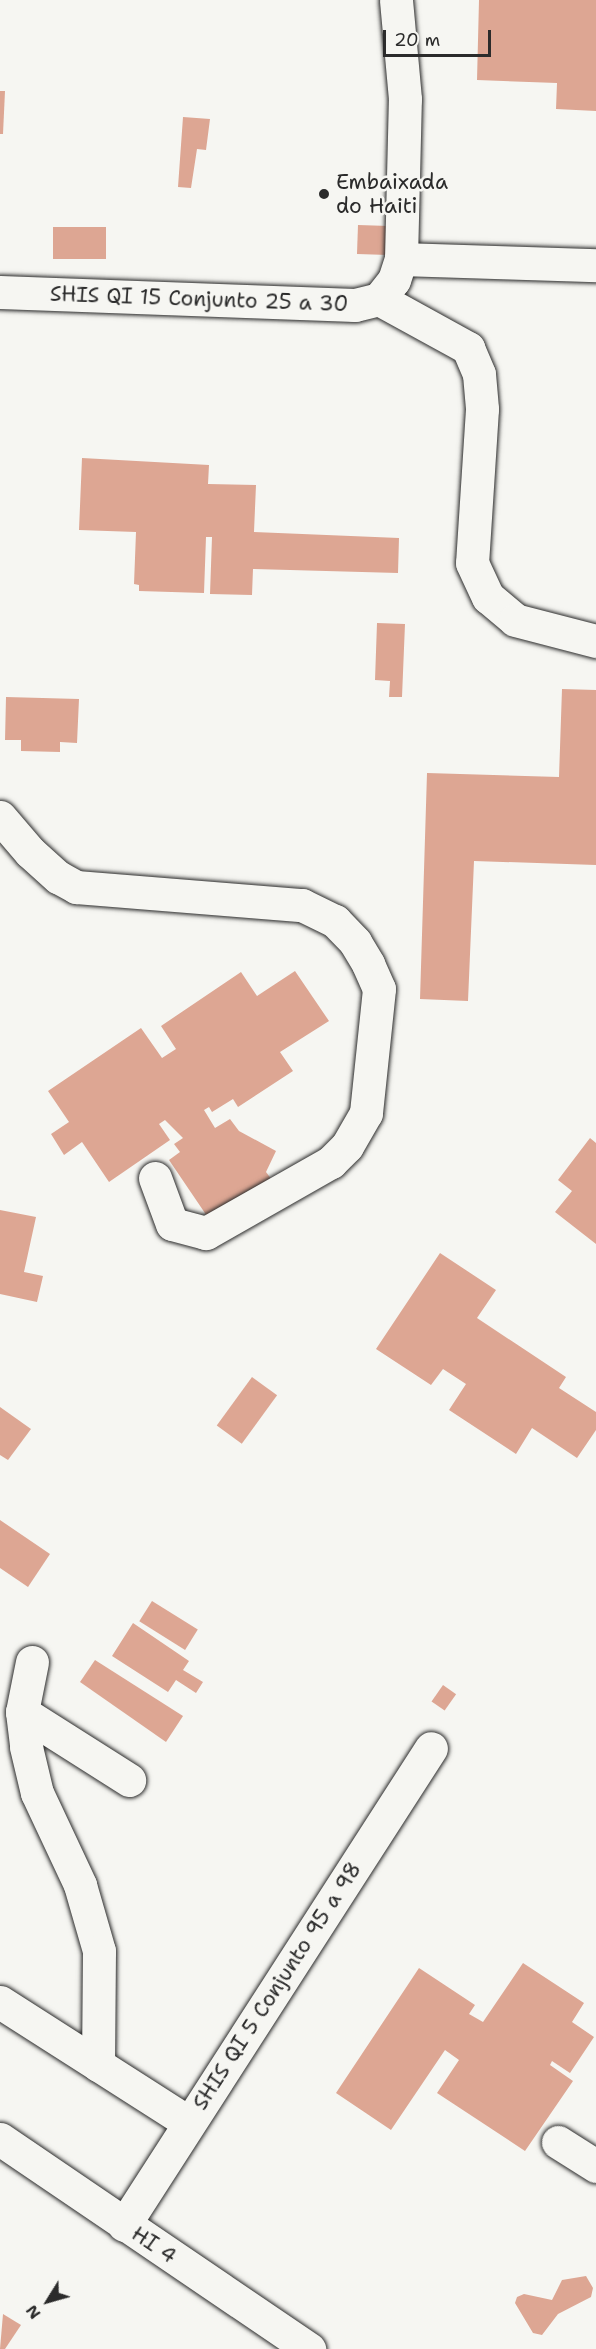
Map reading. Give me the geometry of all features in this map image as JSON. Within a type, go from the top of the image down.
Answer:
[{"type":"street","name":"SHIS QI 15 Conjunto 25 a 30","points":[[0,291],[355,305],[379,299],[394,280],[401,259],[405,99],[396,0]]},
{"type":"street","points":[[401,259],[596,265]]},
{"type":"street","points":[[379,299],[468,348],[479,374],[482,409],[472,562],[488,597],[515,620],[596,641]]},
{"type":"street","points":[[0,817],[30,852],[57,877],[76,887],[302,905],[335,921],[355,942],[379,989],[366,1113],[347,1146],[331,1162],[206,1233],[172,1224],[165,1213],[155,1178]]},
{"type":"street","points":[[32,1662],[22,1712],[37,1793],[80,1885],[99,1951],[98,2065]]},
{"type":"street","points":[[22,1712],[129,1780]]},
{"type":"street","name":"SHIS QI 5 Conjunto 95 a 98","points":[[124,2225],[431,1748]]},
{"type":"street","points":[[0,2002],[189,2123]]},
{"type":"street","name":"HI 4","points":[[0,2139],[309,2349]]},
{"type":"street","points":[[558,2142],[596,2166]]},
{"type":"building","points":[[479,0],[596,0],[596,111],[556,109],[557,83],[477,80]]},
{"type":"building","points":[[0,91],[5,91],[3,134],[0,134]]},
{"type":"building","points":[[183,117],[210,119],[206,150],[197,149],[191,188],[178,187]]},
{"type":"building","points":[[358,225],[389,226],[388,255],[357,254]]},
{"type":"building","points":[[53,227],[106,227],[106,259],[53,259]]},
{"type":"building","points":[[82,458],[209,465],[208,484],[256,485],[254,532],[399,538],[398,573],[253,569],[252,595],[210,594],[212,537],[206,537],[204,593],[139,591],[139,585],[134,584],[136,532],[79,530]]},
{"type":"building","points":[[377,623],[405,624],[402,697],[389,697],[390,681],[375,680]]},
{"type":"building","points":[[562,689],[596,690],[596,865],[474,861],[468,1001],[420,999],[427,773],[559,777]]},
{"type":"building","points":[[6,697],[79,699],[77,743],[60,742],[60,752],[21,751],[21,740],[5,740]]},
{"type":"building","points":[[295,971],[329,1021],[280,1052],[293,1071],[238,1107],[233,1099],[212,1112],[209,1107],[204,1110],[215,1128],[230,1119],[239,1131],[276,1151],[266,1172],[272,1180],[211,1222],[169,1160],[180,1152],[174,1144],[183,1138],[165,1120],[159,1124],[170,1140],[109,1182],[82,1142],[64,1155],[51,1134],[69,1122],[48,1091],[141,1028],[162,1058],[176,1049],[161,1026],[241,972],[257,996]]},
{"type":"building","points":[[590,1138],[596,1143],[596,1244],[555,1212],[572,1191],[558,1180]]},
{"type":"building","points":[[0,1210],[36,1217],[24,1272],[43,1276],[37,1302],[0,1294]]},
{"type":"building","points":[[440,1253],[496,1290],[477,1318],[566,1377],[559,1388],[596,1412],[596,1430],[577,1458],[532,1428],[516,1454],[449,1410],[466,1384],[443,1369],[431,1385],[376,1349]]},
{"type":"building","points":[[252,1377],[277,1395],[242,1444],[217,1426]]},
{"type":"building","points":[[0,1407],[31,1429],[8,1460],[0,1455]]},
{"type":"building","points":[[0,1520],[50,1554],[28,1587],[0,1568]]},
{"type":"building","points":[[152,1601],[198,1630],[185,1650],[139,1621]]},
{"type":"building","points":[[133,1623],[189,1661],[183,1670],[203,1682],[196,1693],[176,1680],[168,1692],[112,1656]]},
{"type":"building","points":[[95,1660],[183,1716],[166,1742],[80,1682]]},
{"type":"building","points":[[443,1685],[456,1694],[445,1711],[432,1701]]},
{"type":"building","points":[[523,1963],[584,2003],[572,2022],[594,2037],[570,2073],[552,2061],[550,2065],[573,2081],[525,2151],[437,2093],[459,2060],[445,2050],[391,2130],[336,2093],[419,1968],[475,2005],[469,2014],[483,2022]]},
{"type":"building","points":[[586,2276],[593,2288],[591,2297],[558,2314],[542,2335],[533,2333],[515,2303],[517,2297],[524,2294],[552,2300],[562,2280]]},
{"type":"building","points":[[3,2314],[21,2325],[5,2349],[0,2349]]},
{"type":"place","name":"Embaixada do Haiti","points":[[324,194]]}]
